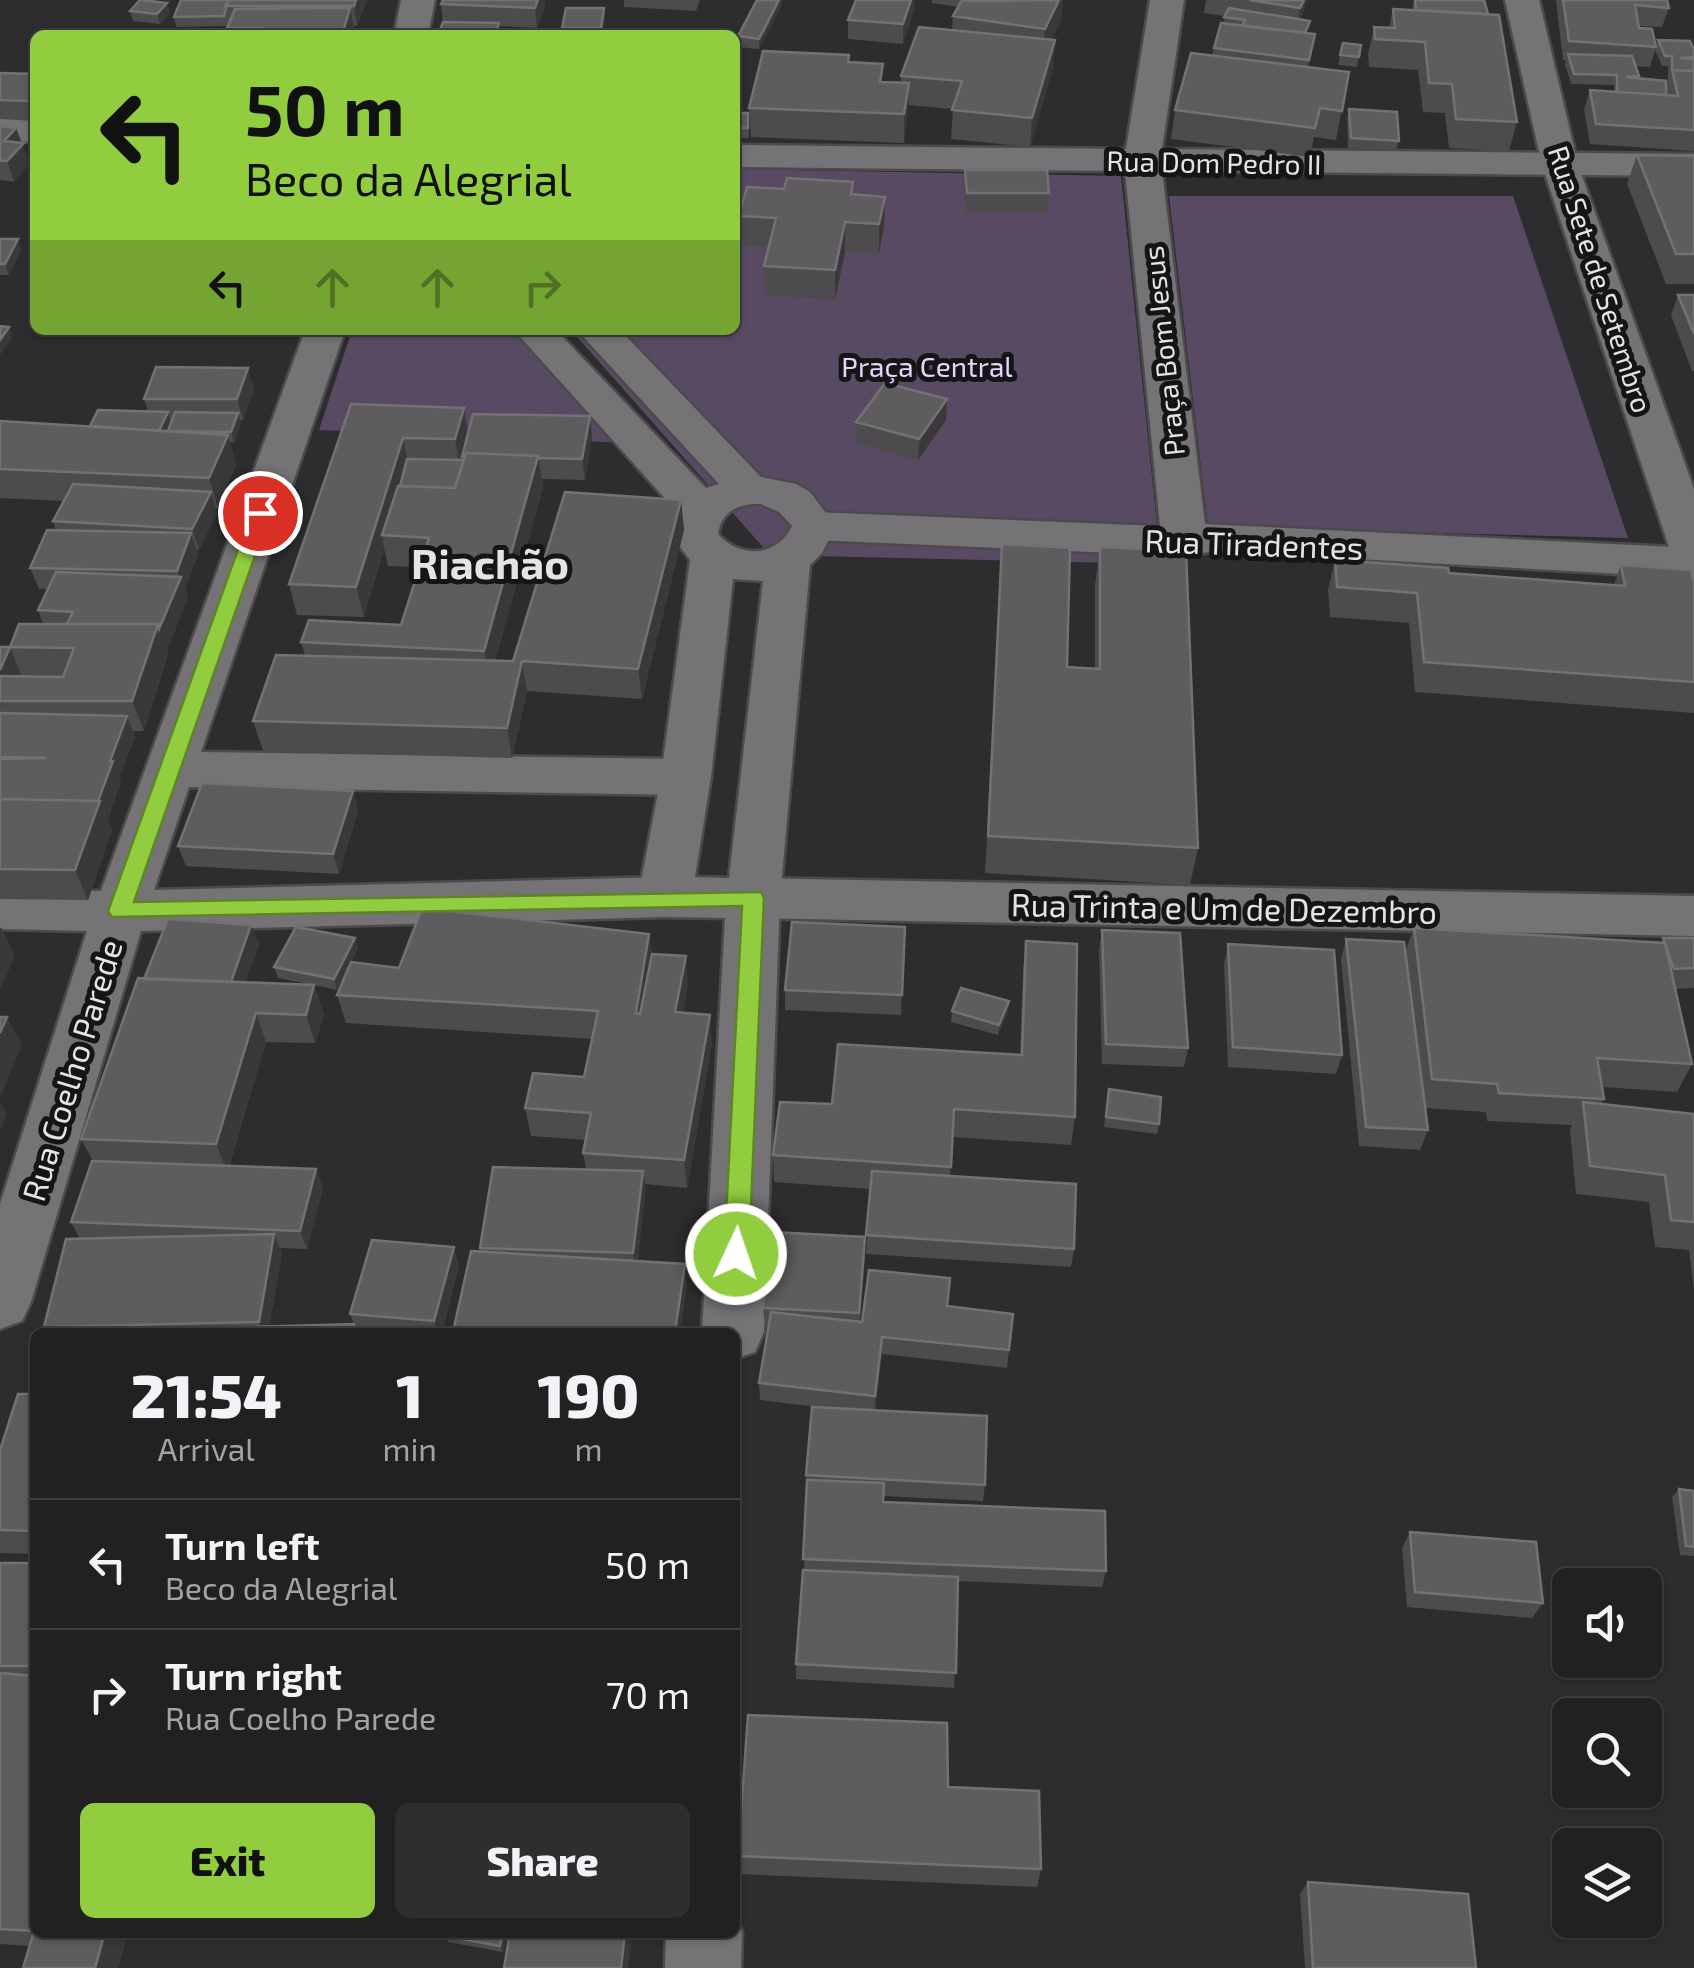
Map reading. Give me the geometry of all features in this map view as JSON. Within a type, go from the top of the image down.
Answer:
[{"type":"street","points":[[411,30],[418,0]]},
{"type":"street","name":"Praça Bom Jesus","points":[[1167,0],[1142,161],[1184,542]]},
{"type":"street","name":"Rua Sete de Setembro","points":[[1522,0],[1560,165],[1694,553]]},
{"type":"street","points":[[0,130],[30,131]]},
{"type":"street","name":"Rua Dom Pedro II","points":[[740,156],[1694,165]]},
{"type":"street","name":"Rua Coelho Parede","points":[[0,1302],[120,911],[323,335]]},
{"type":"street","points":[[538,335],[707,534],[749,567],[801,543]]},
{"type":"street","points":[[602,335],[749,490]]},
{"type":"street","points":[[665,897],[686,777],[707,534],[730,494],[768,491],[800,503],[801,543],[753,898],[733,1328]]},
{"type":"street","name":"Rua Tiradentes","points":[[801,543],[1184,542],[1216,538],[1694,563]]},
{"type":"street","points":[[170,769],[686,777]]},
{"type":"street","name":"Rua Trinta e Um de Dezembro","points":[[0,910],[120,911],[665,897],[1694,916]]},
{"type":"street","points":[[702,1968],[704,1938]]},
{"type":"green space","name":"Praça Central","points":[[740,169],[1121,176],[1161,564],[770,555],[575,335],[740,335]]},
{"type":"green space","points":[[1169,196],[1513,196],[1628,538],[1208,527]]},
{"type":"green space","points":[[350,335],[519,335],[630,443],[319,430]]},
{"type":"building","points":[[140,0],[167,3],[157,14],[130,11]]},
{"type":"building","points":[[181,0],[228,0],[224,16],[174,17]]},
{"type":"building","points":[[228,0],[356,0],[354,6],[225,6]]},
{"type":"building","points":[[443,0],[538,0],[535,8],[441,4]]},
{"type":"building","points":[[757,0],[779,0],[759,39],[740,36]]},
{"type":"building","points":[[856,0],[911,0],[903,24],[848,20]]},
{"type":"building","points":[[962,0],[1059,0],[1045,29],[953,16]]},
{"type":"building","points":[[1250,0],[1304,0],[1300,8]]},
{"type":"building","points":[[1415,0],[1484,0],[1488,14],[1416,10]]},
{"type":"building","points":[[1563,0],[1667,0],[1669,8],[1635,5],[1639,28],[1652,29],[1656,47],[1569,41]]},
{"type":"building","points":[[350,8],[343,30],[227,28],[235,9]]},
{"type":"building","points":[[566,8],[604,8],[601,28],[562,28]]},
{"type":"building","points":[[1229,8],[1310,21],[1305,33],[1242,26],[1245,20],[1224,17]]},
{"type":"building","points":[[1393,9],[1499,15],[1517,122],[1456,119],[1452,84],[1429,83],[1425,42],[1375,39],[1374,27],[1395,28]]},
{"type":"building","points":[[443,22],[499,23],[497,30],[440,30]]},
{"type":"building","points":[[1221,23],[1315,34],[1309,60],[1214,48]]},
{"type":"building","points":[[919,27],[1055,40],[1032,118],[952,110],[962,81],[901,76]]},
{"type":"building","points":[[1658,40],[1690,41],[1694,57],[1680,58],[1694,59],[1694,71],[1672,70],[1672,56],[1665,56]]},
{"type":"building","points":[[1343,43],[1361,45],[1359,57],[1340,55]]},
{"type":"building","points":[[763,51],[849,55],[848,62],[883,64],[880,82],[909,83],[904,114],[749,108]]},
{"type":"building","points":[[1191,53],[1349,72],[1342,111],[1320,108],[1315,128],[1175,110]]},
{"type":"building","points":[[1568,54],[1632,56],[1639,76],[1626,77],[1666,81],[1666,95],[1617,92],[1617,75],[1574,74]]},
{"type":"building","points":[[1672,70],[1694,71],[1694,130],[1596,124],[1590,90],[1678,96]]},
{"type":"building","points":[[0,73],[30,74],[28,101],[0,100]]},
{"type":"building","points":[[1349,109],[1397,112],[1399,141],[1351,138]]},
{"type":"building","points":[[740,113],[748,113],[748,128],[740,128]]},
{"type":"building","points":[[0,126],[16,128],[4,141],[24,143],[7,161],[0,161]]},
{"type":"building","points":[[1637,155],[1694,156],[1694,254],[1676,254]]},
{"type":"building","points":[[965,170],[1047,170],[1049,193],[967,193]]},
{"type":"building","points":[[787,178],[853,182],[851,194],[885,197],[879,224],[845,222],[835,270],[764,266],[776,218],[740,216],[740,212],[747,187],[784,189]]},
{"type":"building","points":[[0,239],[18,239],[5,264],[0,264]]},
{"type":"building","points":[[1678,295],[1694,295],[1694,334]]},
{"type":"building","points":[[0,326],[9,327],[0,340]]},
{"type":"building","points":[[156,367],[248,368],[237,399],[144,399]]},
{"type":"building","points":[[885,383],[947,399],[919,439],[856,422]]},
{"type":"building","points":[[351,404],[464,408],[455,439],[403,438],[356,587],[289,584]]},
{"type":"building","points":[[98,410],[168,412],[159,431],[90,426]]},
{"type":"building","points":[[175,412],[238,413],[231,432],[168,431]]},
{"type":"building","points":[[473,414],[590,416],[582,459],[466,453],[462,457]]},
{"type":"building","points":[[0,421],[228,435],[209,478],[0,469]]},
{"type":"building","points":[[466,453],[538,456],[484,651],[301,642],[309,620],[401,625],[429,538],[382,535],[398,486],[455,488]]},
{"type":"building","points":[[407,459],[463,460],[455,488],[400,486]]},
{"type":"building","points":[[73,484],[211,492],[192,529],[53,521]]},
{"type":"building","points":[[565,492],[681,500],[638,669],[522,661],[507,728],[253,721],[276,655],[513,661]]},
{"type":"building","points":[[47,530],[191,533],[177,571],[30,568]]},
{"type":"building","points":[[1002,544],[1070,548],[1067,667],[1100,669],[1100,547],[1186,551],[1198,848],[988,836]]},
{"type":"building","points":[[1335,560],[1625,586],[1621,565],[1691,570],[1694,682],[1424,662],[1417,593],[1337,587]]},
{"type":"building","points":[[56,572],[181,577],[159,629],[158,624],[67,624],[73,612],[38,610]]},
{"type":"building","points":[[19,624],[158,624],[132,701],[0,701],[0,676],[63,677],[74,648],[10,647]]},
{"type":"building","points":[[0,647],[10,647],[0,670]]},
{"type":"building","points":[[0,713],[127,716],[98,801],[0,799],[0,759],[46,758],[0,757]]},
{"type":"building","points":[[202,783],[353,791],[333,854],[178,846]]},
{"type":"building","points":[[0,799],[100,801],[75,870],[0,869]]},
{"type":"building","points":[[422,908],[649,934],[636,1013],[640,1014],[652,954],[686,956],[675,1012],[710,1015],[684,1160],[583,1153],[591,1113],[525,1108],[533,1073],[584,1077],[598,1011],[337,995],[351,962],[399,968]]},
{"type":"building","points":[[168,919],[251,925],[231,982],[144,979]]},
{"type":"building","points":[[792,922],[905,927],[902,995],[785,990]]},
{"type":"building","points":[[296,927],[355,938],[334,979],[274,967]]},
{"type":"building","points":[[1414,928],[1665,943],[1692,1064],[1597,1058],[1604,1099],[1499,1093],[1497,1084],[1432,1079]]},
{"type":"building","points":[[1102,930],[1180,933],[1188,1048],[1106,1044]]},
{"type":"building","points":[[1663,938],[1694,938],[1694,968],[1674,969]]},
{"type":"building","points":[[1346,939],[1404,942],[1428,1130],[1366,1127]]},
{"type":"building","points":[[1026,941],[1077,944],[1075,1117],[954,1109],[951,1167],[773,1155],[780,1102],[832,1104],[838,1044],[1022,1055]]},
{"type":"building","points":[[1228,944],[1334,950],[1342,1055],[1233,1047]]},
{"type":"building","points":[[138,978],[314,985],[306,1015],[256,1013],[216,1144],[81,1139]]},
{"type":"building","points":[[961,988],[1009,1001],[999,1025],[952,1011]]},
{"type":"building","points":[[1109,1089],[1161,1097],[1159,1124],[1106,1117]]},
{"type":"building","points":[[1583,1102],[1694,1114],[1694,1222],[1671,1220],[1665,1175],[1590,1166]]},
{"type":"building","points":[[92,1161],[316,1169],[300,1231],[71,1222]]},
{"type":"building","points":[[493,1167],[643,1171],[633,1253],[480,1248]]},
{"type":"building","points":[[872,1171],[1076,1184],[1074,1249],[866,1235]]},
{"type":"building","points":[[773,1232],[865,1237],[859,1313],[763,1308]]},
{"type":"building","points":[[274,1234],[259,1322],[44,1327],[66,1239]]},
{"type":"building","points":[[372,1240],[454,1247],[434,1321],[350,1314]]},
{"type":"building","points":[[471,1251],[685,1264],[676,1328],[454,1328]]},
{"type":"building","points":[[869,1270],[950,1278],[947,1306],[1013,1314],[1009,1350],[882,1337],[875,1396],[759,1383],[771,1312],[862,1322]]},
{"type":"building","points":[[354,1324],[354,1328],[211,1328]]},
{"type":"building","points":[[18,1394],[30,1394],[30,1531],[0,1530],[0,1450]]},
{"type":"building","points":[[812,1407],[987,1416],[985,1485],[806,1475]]},
{"type":"building","points":[[807,1480],[884,1483],[883,1502],[1105,1511],[1106,1571],[803,1559]]},
{"type":"building","points":[[1679,1489],[1694,1491],[1694,1547],[1686,1546]]},
{"type":"building","points":[[1410,1532],[1536,1542],[1543,1603],[1415,1592]]},
{"type":"building","points":[[0,1563],[30,1563],[30,1666],[0,1666]]},
{"type":"building","points":[[803,1570],[958,1577],[956,1673],[796,1664]]},
{"type":"building","points":[[0,1673],[30,1676],[30,1931],[0,1929]]},
{"type":"building","points":[[748,1715],[947,1723],[948,1787],[1039,1791],[1041,1869],[740,1856]]},
{"type":"building","points":[[1308,1882],[1468,1894],[1476,1968],[1313,1968]]},
{"type":"building","points":[[32,1938],[103,1938],[95,1968],[23,1968]]},
{"type":"building","points":[[456,1938],[502,1938],[500,1946]]},
{"type":"building","points":[[509,1938],[624,1938],[621,1968],[504,1968]]},
{"type":"district","name":"Riachão","points":[[490,562]]},
{"type":"route","points":[[260,513],[120,911],[753,898],[736,1254]]}]
